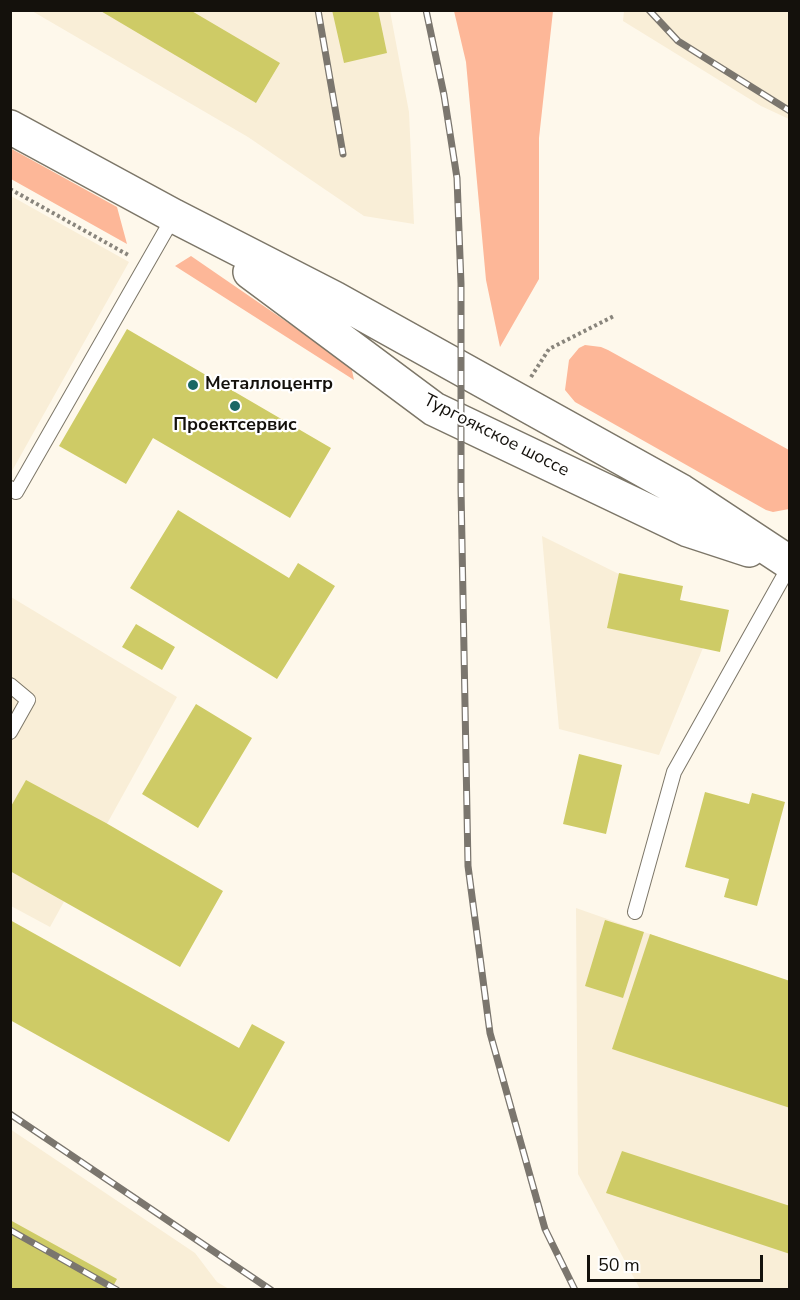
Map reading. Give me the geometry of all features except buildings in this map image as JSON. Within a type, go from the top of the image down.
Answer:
[{"type":"main road","name":"Тургоякское шоссе","points":[[10,127],[174,216],[334,298],[681,491],[789,564]]},
{"type":"main road","name":"Тургоякское шоссе","points":[[174,216],[434,409],[688,530],[789,564]]},
{"type":"lane","points":[[10,488],[16,492],[174,216]]},
{"type":"lane","points":[[635,912],[674,772],[789,564]]},
{"type":"lane","points":[[10,686],[28,700],[10,732]]},
{"type":"path","points":[[10,189],[146,265]]},
{"type":"path","points":[[517,400],[549,349],[614,316]]},
{"type":"shaded area","points":[[32,11],[390,11],[409,112],[414,224],[364,216],[248,137]]},
{"type":"shaded area","points":[[454,11],[553,11],[539,138],[539,279],[500,347],[486,280],[466,62]]},
{"type":"shaded area","points":[[624,11],[789,11],[789,119],[761,106],[623,21]]},
{"type":"shaded area","points":[[10,148],[117,207],[127,244],[11,179]]},
{"type":"shaded area","points":[[11,196],[129,262],[12,471],[10,470]]},
{"type":"shaded area","points":[[191,256],[351,366],[354,380],[175,266]]},
{"type":"shaded area","points":[[585,345],[608,350],[789,450],[789,509],[773,512],[766,510],[575,402],[565,390],[569,360],[579,348]]},
{"type":"shaded area","points":[[542,536],[714,621],[659,755],[559,729]]},
{"type":"shaded area","points":[[11,597],[177,697],[50,927],[11,906]]},
{"type":"shaded area","points":[[576,908],[789,983],[789,1289],[640,1289],[578,1174]]},
{"type":"shaded area","points":[[10,1129],[195,1253],[217,1282],[229,1289],[11,1289]]},
{"type":"railway","points":[[318,10],[343,154]]},
{"type":"railway","points":[[426,10],[444,95],[457,178],[461,284],[461,489],[468,866],[490,1033],[545,1229],[575,1290]]},
{"type":"railway","points":[[649,10],[678,41],[790,111]]},
{"type":"railway","points":[[10,1114],[271,1290]]},
{"type":"railway","points":[[10,1230],[117,1290]]},
{"type":"place","name":"Металлоцентр","points":[[193,385]]},
{"type":"place","name":"Проектсервис","points":[[235,406]]}]
